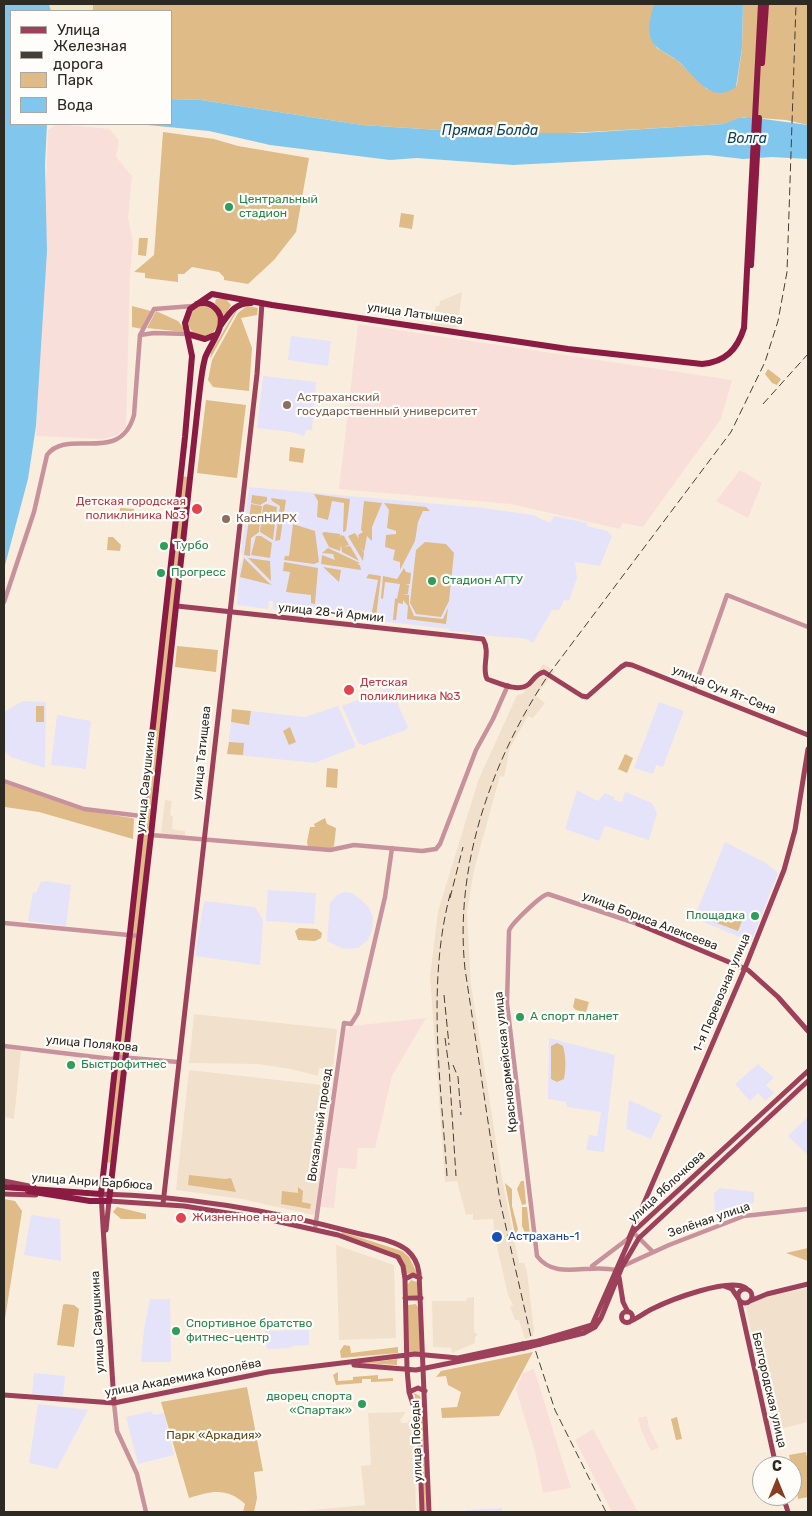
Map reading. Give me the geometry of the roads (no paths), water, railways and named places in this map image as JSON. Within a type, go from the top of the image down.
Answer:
[{"type":"highway","points":[[758,95],[761,4]]},
{"type":"highway","points":[[751,201],[766,4]]},
{"type":"highway","name":"улица Латышева","points":[[234,306],[241,303],[262,304],[568,348],[702,364],[722,360],[735,348],[744,328],[751,201]]},
{"type":"highway","name":"улица Латышева","points":[[194,306],[212,294],[228,295],[262,304],[583,354],[702,368],[723,364],[739,350],[747,329],[751,201]]},
{"type":"highway","points":[[188,334],[205,339],[216,334],[234,306],[228,295]]},
{"type":"highway","points":[[194,306],[206,303],[217,310],[221,320],[220,328]]},
{"type":"highway","name":"улица Савушкина","points":[[105,1198],[104,1162],[185,438],[192,356],[185,323],[186,315],[194,306]]},
{"type":"highway","name":"улица Савушкина","points":[[105,1198],[113,1163],[126,1058],[198,405],[206,358],[220,328]]},
{"type":"highway","points":[[104,1162],[113,1163]]},
{"type":"highway","name":"улица Анри Барбюса","points":[[4,1187],[105,1198]]},
{"type":"main road","name":"улица Татищева","points":[[163,1201],[228,612],[254,398],[262,304]]},
{"type":"main road","name":"улица 28-й Армии","points":[[177,606],[483,639],[488,650],[485,675],[487,679],[508,685]]},
{"type":"main road","name":"улица Сун Ят-Сена","points":[[508,685],[524,687],[540,673],[544,672],[582,696],[587,697],[621,667],[632,664],[808,735]]},
{"type":"main road","name":"1-я Перевозная улица","points":[[628,1238],[745,968],[790,853],[808,748]]},
{"type":"main road","name":"улица Бориса Алексеева","points":[[638,924],[745,968],[755,974],[808,1031]]},
{"type":"main road","name":"улица Яблочкова","points":[[539,1342],[584,1333],[595,1327],[611,1293],[628,1238],[808,1071]]},
{"type":"main road","name":"улица Яблочкова","points":[[539,1342],[592,1324],[619,1270],[639,1238],[808,1081]]},
{"type":"main road","points":[[4,1181],[44,1192]]},
{"type":"main road","points":[[4,1194],[44,1192]]},
{"type":"main road","name":"улица Анри Барбюса","points":[[105,1198],[163,1201],[253,1211],[400,1246],[415,1259],[420,1278],[424,1356]]},
{"type":"main road","name":"улица Савушкина","points":[[105,1198],[114,1404]]},
{"type":"main road","name":"улица Анри Барбюса","points":[[315,1226],[394,1254],[402,1263],[405,1279],[407,1369]]},
{"type":"main road","points":[[619,1270],[619,1287],[632,1316],[631,1321]]},
{"type":"main road","points":[[405,1279],[412,1275],[420,1278]]},
{"type":"main road","points":[[611,1293],[618,1296],[624,1322],[631,1321],[650,1310],[721,1286],[735,1284],[767,1294]]},
{"type":"main road","points":[[721,1286],[732,1289],[744,1303],[767,1294],[808,1284]]},
{"type":"main road","points":[[738,1298],[739,1291],[748,1289]]},
{"type":"main road","points":[[748,1289],[752,1296],[749,1302]]},
{"type":"main road","points":[[405,1298],[421,1298]]},
{"type":"main road","name":"Белгородская улица","points":[[738,1298],[774,1456]]},
{"type":"main road","name":"Белгородская улица","points":[[742,1318],[744,1308],[749,1302]]},
{"type":"main road","points":[[621,1315],[629,1312],[650,1310]]},
{"type":"main road","points":[[336,1364],[424,1369],[539,1342]]},
{"type":"main road","points":[[336,1364],[406,1355],[458,1358],[524,1346]]},
{"type":"main road","name":"улица Победы","points":[[424,1356],[429,1512]]},
{"type":"main road","name":"улица Академика Королёва","points":[[4,1395],[114,1404],[260,1373],[336,1364]]},
{"type":"main road","name":"улица Победы","points":[[407,1369],[409,1392],[419,1423],[422,1512]]},
{"type":"main road","points":[[409,1392],[418,1388],[425,1391]]},
{"type":"street","points":[[4,602],[34,512],[47,455],[52,447],[62,444],[102,444],[125,433],[131,425],[140,335],[154,309],[194,306]]},
{"type":"street","points":[[140,335],[154,333],[188,334]]},
{"type":"street","points":[[694,689],[727,595],[808,627]]},
{"type":"street","points":[[152,835],[330,850],[354,845],[429,851],[436,849],[440,844],[476,750],[508,685]]},
{"type":"street","points":[[4,781],[84,809],[142,816]]},
{"type":"street","name":"Вокзальный проезд","points":[[315,1226],[344,1023],[352,1023],[358,1013],[385,898],[392,848]]},
{"type":"street","name":"улица Бориса Алексеева","points":[[548,894],[638,924]]},
{"type":"street","name":"Красноармейская улица","points":[[548,894],[538,897],[528,911],[511,924],[509,931],[507,1003],[530,1185],[534,1242],[537,1256],[550,1268],[562,1270],[591,1267]]},
{"type":"street","points":[[4,923],[139,936]]},
{"type":"street","name":"улица Полякова","points":[[4,1046],[115,1058],[178,1062]]},
{"type":"street","name":"Зелёная улица","points":[[619,1270],[653,1252],[744,1216],[808,1209]]},
{"type":"street","points":[[633,1232],[653,1252]]},
{"type":"street","points":[[591,1267],[628,1238]]},
{"type":"street","points":[[591,1267],[619,1270]]},
{"type":"street","points":[[114,1404],[117,1431],[137,1474],[146,1512]]},
{"type":"water","points":[[4,4],[49,4],[51,10],[10,10],[10,125],[47,125],[45,165],[47,251],[36,426],[28,479],[4,569]]},
{"type":"water","points":[[654,4],[743,4],[742,48],[736,87],[727,92],[718,93],[710,91],[678,61],[653,43],[649,26]]},
{"type":"water","name":"Волга","points":[[172,99],[201,100],[362,125],[486,133],[581,133],[723,124],[739,118],[749,117],[808,125],[808,159],[772,157],[743,159],[708,155],[513,165],[417,158],[390,160],[270,145],[209,131],[147,125],[172,125]]},
{"type":"railway","points":[[606,1512],[555,1410],[531,1337],[500,1201],[465,969],[463,930],[465,891],[472,852],[494,777],[510,741],[529,707],[549,674],[731,432],[765,362],[778,321],[787,272],[796,4]]},
{"type":"railway","points":[[763,404],[808,354]]},
{"type":"railway","points":[[450,898],[463,847]]},
{"type":"railway","points":[[447,1176],[439,1069],[437,996],[443,926],[451,891]]},
{"type":"railway","points":[[444,995],[449,1045]]},
{"type":"railway","points":[[445,1038],[449,1067],[456,1176]]},
{"type":"railway","points":[[453,1065],[458,1077],[461,1115]]},
{"type":"place","name":"Центральный стадион","points":[[229,207]]},
{"type":"place","name":"Астраханский государственный университет","points":[[287,405]]},
{"type":"place","name":"Детская городская поликлиника №3","points":[[197,509]]},
{"type":"place","name":"КаспНИРХ","points":[[226,519]]},
{"type":"place","name":"Турбо","points":[[164,546]]},
{"type":"place","name":"Прогресс","points":[[161,573]]},
{"type":"place","name":"Стадион АГТУ","points":[[432,581]]},
{"type":"place","name":"Детская поликлиника №3","points":[[349,690]]},
{"type":"place","name":"Площадка","points":[[755,916]]},
{"type":"place","name":"А спорт планет","points":[[520,1017]]},
{"type":"place","name":"Быстрофитнес","points":[[71,1065]]},
{"type":"place","name":"Жизненное начало","points":[[181,1218]]},
{"type":"place","name":"Астрахань-1","points":[[497,1237]]},
{"type":"place","name":"Спортивное братство фитнес-центр","points":[[176,1331]]},
{"type":"place","name":"дворец спорта «Спартак»","points":[[362,1404]]},
{"type":"water label","name":"Прямая Болда","points":[[490,131]]},
{"type":"park label","name":"Парк «Аркадия»","points":[[214,1436]]}]
